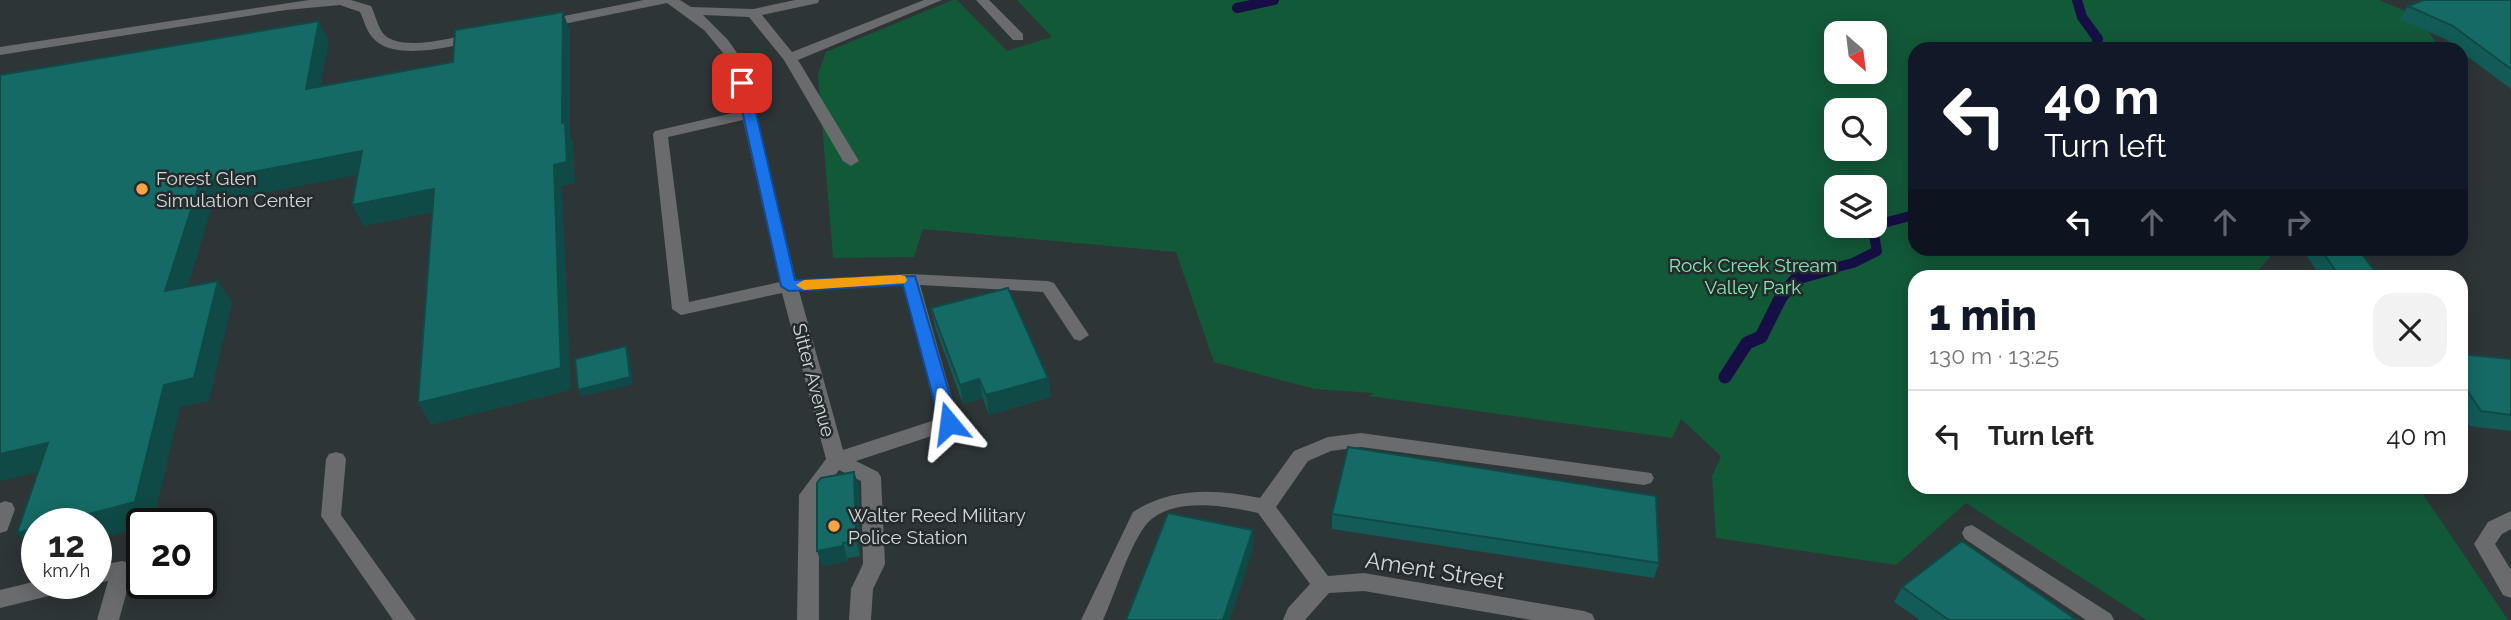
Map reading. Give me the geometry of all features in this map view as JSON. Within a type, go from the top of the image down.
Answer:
[{"type":"street","points":[[536,25],[664,0]]},
{"type":"street","name":"Sitter Avenue","points":[[671,0],[710,26],[737,63],[789,286],[836,460],[871,477],[874,564],[862,589],[860,620]]},
{"type":"street","points":[[690,11],[753,13],[813,0]]},
{"type":"street","points":[[790,58],[936,0]]},
{"type":"street","points":[[982,0],[1018,37]]},
{"type":"street","points":[[0,51],[286,6],[341,1],[366,9],[378,37],[393,46],[431,46],[497,33]]},
{"type":"street","points":[[753,13],[790,58],[851,160]]},
{"type":"street","points":[[749,114],[660,134],[681,309],[789,286],[910,279],[1048,287],[1080,335]]},
{"type":"street","points":[[836,460],[949,423],[910,279]]},
{"type":"street","points":[[1265,507],[1301,456],[1328,444],[1361,440],[1644,478]]},
{"type":"street","points":[[336,459],[331,516],[405,620]]},
{"type":"street","name":"Sitter Avenue","points":[[808,620],[809,495],[836,460]]},
{"type":"street","points":[[1092,620],[1138,519],[1167,503],[1207,499],[1265,507],[1323,585],[1296,614],[1294,620]]},
{"type":"street","points":[[2511,519],[2495,528],[2484,544],[2511,589]]},
{"type":"street","points":[[1972,533],[2103,620]]},
{"type":"street","points":[[108,620],[122,569],[112,571]]},
{"type":"street","name":"Ament Street","points":[[1323,585],[1364,582],[1584,620]]},
{"type":"street","points":[[0,599],[21,594]]},
{"type":"green space","name":"Rock Creek Stream Valley Park","points":[[953,0],[957,0],[1007,51],[1052,37],[1017,0],[2379,0],[2417,16],[2436,42],[1908,42],[1908,256],[2271,256],[2258,270],[1908,270],[1908,494],[2423,494],[2508,620],[2147,620],[1966,503],[1896,565],[1716,538],[1712,476],[1721,456],[1681,419],[1672,438],[1369,396],[1374,393],[1314,389],[1214,362],[1176,252],[923,229],[914,257],[833,258],[818,74],[826,52]]},
{"type":"building","points":[[2424,0],[2511,0],[2511,69],[2453,26],[2408,6]]},
{"type":"building","points":[[563,12],[562,123],[565,122],[567,162],[554,165],[561,368],[418,403],[434,189],[352,205],[362,151],[200,182],[165,291],[218,281],[194,378],[164,385],[135,502],[112,508],[26,508],[48,443],[0,454],[0,75],[319,21],[306,89],[453,62],[455,30]]},
{"type":"building","points":[[2325,256],[2364,256],[2374,270],[2335,270]]},
{"type":"building","points":[[1008,288],[1048,378],[986,395],[979,379],[960,385],[931,308]]},
{"type":"building","points":[[626,346],[630,377],[578,390],[575,359]]},
{"type":"building","points":[[2468,355],[2511,359],[2511,415],[2481,411],[2468,392]]},
{"type":"building","points":[[1348,447],[1656,496],[1659,563],[1332,514]]},
{"type":"building","points":[[854,472],[856,541],[817,551],[817,483],[821,478]]},
{"type":"building","points":[[1168,513],[1253,530],[1223,620],[1126,620]]},
{"type":"building","points":[[1962,541],[2077,620],[1949,620],[1902,587]]},
{"type":"waterway","points":[[1237,8],[1274,0]]},
{"type":"waterway","points":[[2077,0],[2082,17],[2098,39],[2097,42]]},
{"type":"waterway","points":[[1826,270],[1853,263],[1877,251],[1872,226],[1908,217]]},
{"type":"waterway","points":[[1725,377],[1747,343],[1761,337],[1781,297],[1797,278],[1833,268]]},
{"type":"slow traffic","points":[[804,285],[900,280]]},
{"type":"place","name":"Forest Glen Simulation Center","points":[[142,189]]},
{"type":"place","name":"Walter Reed Military Police Station","points":[[834,526]]},
{"type":"route","points":[[742,83],[789,286],[910,279],[949,423]]}]
